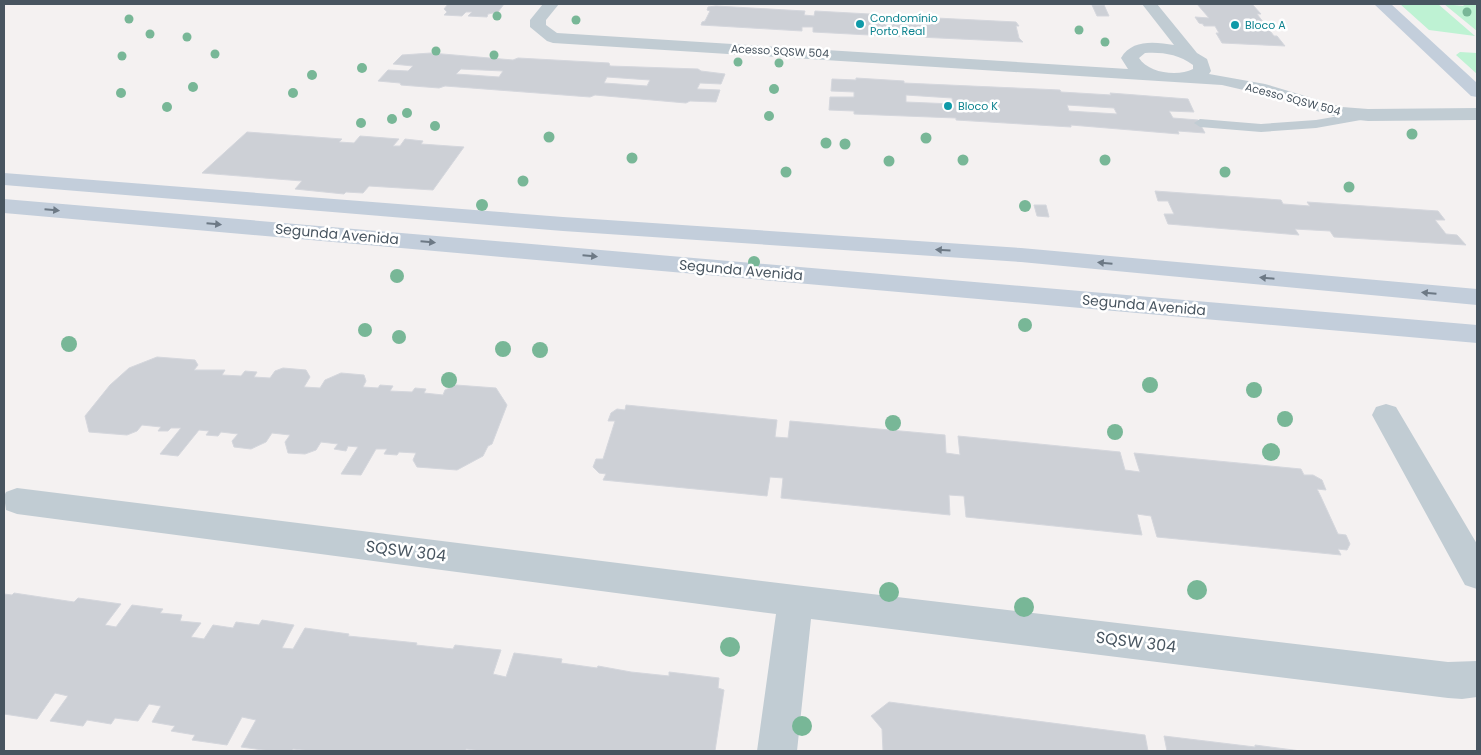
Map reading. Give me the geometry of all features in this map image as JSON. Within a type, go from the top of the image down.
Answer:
[{"type":"street","name":"Acesso SQSW 504","points":[[551,4],[538,20],[538,27],[553,38],[1222,80],[1331,110],[1368,115],[1477,114]]},
{"type":"street","points":[[1150,4],[1203,67],[1202,71],[1190,78]]},
{"type":"street","points":[[1382,4],[1477,92]]},
{"type":"street","points":[[1162,20],[1161,28],[1130,58],[1136,66],[1155,75],[1167,77]]},
{"type":"street","name":"Acesso SQSW 504","points":[[1053,68],[1103,64],[1140,50],[1171,49],[1326,102],[1398,114]]},
{"type":"street","name":"Segunda Avenida","points":[[4,179],[563,224],[1021,256],[1477,297]]},
{"type":"street","name":"Segunda Avenida","points":[[4,206],[1477,334]]},
{"type":"street","points":[[1386,414],[1477,574]]},
{"type":"street","name":"SQSW 304","points":[[17,501],[795,601],[1448,680],[1477,679]]},
{"type":"street","points":[[777,751],[795,601]]},
{"type":"lane","points":[[1200,123],[1261,128],[1316,124],[1368,115]]},
{"type":"green space","points":[[1400,4],[1438,4],[1475,36],[1429,30]]},
{"type":"green space","points":[[1444,4],[1464,6],[1462,4],[1477,4],[1477,31]]},
{"type":"green space","points":[[1460,52],[1477,53],[1477,74],[1456,55]]},
{"type":"building","points":[[448,4],[504,4],[498,12],[488,14],[487,17],[468,16],[472,12],[466,12],[462,16],[444,15],[447,12],[444,9]]},
{"type":"building","name":"Bloco A","points":[[1197,4],[1252,4],[1261,14],[1257,14],[1274,36],[1277,36],[1285,46],[1222,43],[1216,33],[1219,33],[1215,26],[1204,26],[1195,17],[1209,18]]},
{"type":"building","points":[[1092,5],[1104,5],[1109,16],[1097,16]]},
{"type":"building","name":"Condomínio Porto Real","points":[[708,7],[805,11],[804,15],[814,16],[815,11],[906,16],[906,20],[916,21],[916,17],[1016,22],[1019,26],[1016,26],[1019,38],[1023,42],[918,37],[918,33],[907,32],[907,37],[813,32],[813,27],[802,27],[802,31],[701,25],[710,11],[707,10]]},
{"type":"building","points":[[431,53],[513,60],[518,58],[609,63],[610,66],[698,69],[725,74],[721,84],[700,83],[697,89],[720,90],[716,102],[690,101],[686,103],[595,95],[590,97],[445,86],[439,88],[378,81],[388,70],[408,71],[413,66],[393,64],[402,55]],"holes":[[[461,69],[503,71],[499,77],[456,74]],[[607,77],[650,80],[647,86],[604,83]]]},
{"type":"building","name":"Bloco K","points":[[856,78],[904,81],[904,83],[1060,90],[1061,92],[1111,95],[1110,93],[1188,99],[1194,112],[1169,111],[1173,118],[1198,120],[1205,133],[1178,131],[1179,134],[1071,125],[1071,127],[956,120],[956,118],[854,114],[854,111],[829,110],[830,97],[854,97],[854,92],[831,91],[832,79],[856,80]],"holes":[[[906,95],[952,98],[953,104],[906,102]],[[1067,105],[1114,108],[1117,114],[1069,111]]]},
{"type":"building","points":[[247,132],[342,139],[339,142],[354,143],[360,136],[399,139],[393,146],[400,146],[405,139],[423,141],[421,144],[464,147],[433,190],[369,186],[363,193],[346,192],[344,194],[295,189],[302,181],[202,173]]},
{"type":"building","points":[[1155,191],[1281,200],[1283,204],[1310,206],[1307,202],[1438,211],[1445,220],[1435,220],[1446,234],[1457,235],[1466,245],[1334,237],[1330,231],[1295,229],[1299,235],[1168,224],[1164,214],[1174,214],[1168,201],[1158,201]]},
{"type":"building","points":[[1034,205],[1046,205],[1049,217],[1037,216]]},
{"type":"building","points":[[157,357],[195,360],[198,365],[194,370],[225,370],[222,375],[241,376],[245,371],[257,372],[254,377],[270,378],[275,371],[283,368],[306,370],[310,377],[304,387],[320,388],[325,380],[341,373],[364,375],[366,381],[363,387],[393,386],[390,391],[412,392],[415,388],[426,389],[424,393],[443,395],[445,390],[456,385],[496,388],[507,405],[492,444],[488,446],[483,456],[457,470],[417,467],[413,460],[416,453],[399,452],[397,455],[384,454],[387,449],[376,449],[361,475],[341,474],[358,447],[348,446],[346,451],[334,449],[338,444],[321,442],[316,450],[305,454],[288,453],[285,442],[290,435],[272,433],[266,442],[251,449],[234,447],[232,441],[238,434],[221,432],[218,436],[206,435],[209,431],[199,430],[178,456],[160,454],[181,428],[158,431],[161,427],[142,425],[137,431],[127,435],[89,432],[85,416],[110,385],[129,368]]},
{"type":"building","points":[[626,405],[777,420],[775,437],[788,438],[790,421],[945,435],[946,453],[960,455],[958,436],[1120,452],[1125,470],[1140,472],[1134,453],[1301,469],[1304,475],[1313,475],[1322,480],[1326,490],[1317,489],[1338,534],[1346,535],[1350,544],[1347,550],[1338,549],[1341,555],[1157,537],[1151,516],[1137,514],[1142,535],[966,517],[964,496],[949,495],[950,515],[781,498],[783,478],[770,477],[767,496],[603,480],[606,474],[599,473],[593,467],[596,459],[603,459],[615,421],[608,421],[611,413],[617,409],[625,410]]},
{"type":"building","points":[[14,593],[74,602],[78,598],[121,604],[105,625],[116,627],[132,605],[163,609],[160,613],[182,615],[180,621],[201,623],[191,637],[204,639],[213,625],[233,628],[236,622],[259,625],[262,620],[294,625],[282,648],[293,649],[305,628],[349,634],[348,636],[417,643],[416,645],[453,649],[455,645],[501,650],[493,674],[506,677],[514,653],[562,659],[561,663],[597,668],[598,666],[669,676],[669,672],[719,678],[718,688],[724,690],[715,751],[481,751],[466,749],[466,751],[311,751],[293,749],[292,751],[270,751],[241,747],[256,720],[242,717],[227,745],[192,740],[195,735],[171,731],[175,726],[152,722],[161,706],[149,704],[138,721],[115,718],[111,724],[87,720],[83,726],[50,721],[68,696],[55,693],[37,719],[4,714],[4,594],[12,595]]},
{"type":"building","points":[[889,702],[1145,735],[1148,751],[883,751],[882,729],[871,716]]},
{"type":"building","points":[[1164,736],[1255,747],[1255,745],[1301,751],[1167,751]]},
{"type":"place","name":"Condomínio Porto Real","points":[[860,24]]},
{"type":"place","name":"Bloco A","points":[[1235,25]]},
{"type":"place","name":"Bloco K","points":[[948,106]]}]
